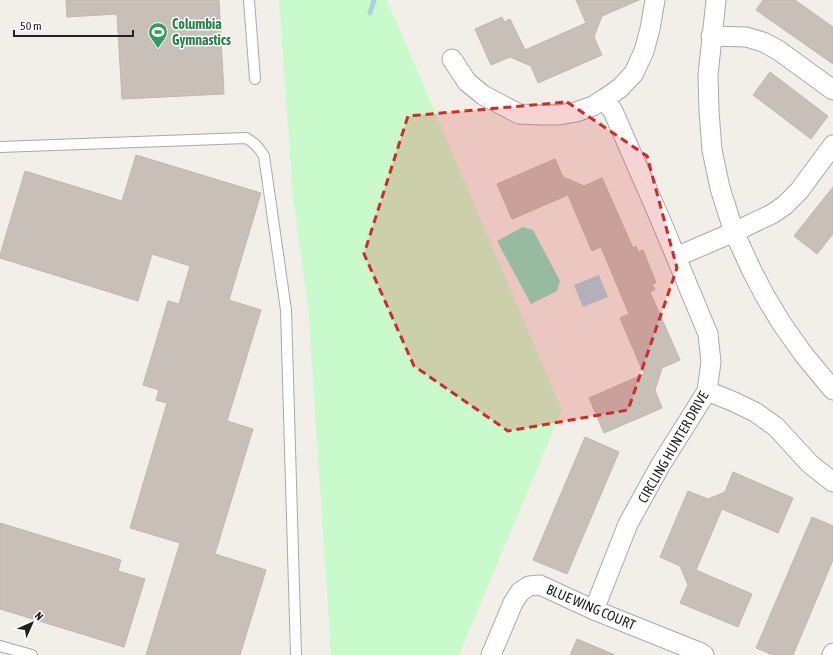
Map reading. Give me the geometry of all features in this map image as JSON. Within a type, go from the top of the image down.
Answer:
[{"type":"street","points":[[452,59],[467,82],[483,95],[519,114],[559,115],[576,112],[593,106],[604,99],[620,88],[634,73],[644,51],[650,29],[655,0]]},
{"type":"street","points":[[716,0],[708,75],[712,150],[720,188],[734,232],[764,296],[804,355],[833,390]]},
{"type":"street","points":[[712,36],[746,37],[763,42],[778,50],[833,90]]},
{"type":"street","name":"CIRCLING HUNTER DRIVE","points":[[594,610],[628,524],[660,466],[707,391],[711,362],[708,334],[614,111],[604,99]]},
{"type":"street","points":[[676,257],[734,232],[772,214],[784,206],[799,191],[833,145]]},
{"type":"street","points":[[707,391],[755,412],[776,427],[810,464],[833,482]]},
{"type":"street","name":"BLUE WING COURT","points":[[492,655],[513,603],[520,592],[529,586],[540,585],[594,610],[704,655]]},
{"type":"lane","points":[[249,0],[255,79]]},
{"type":"lane","points":[[0,147],[246,138],[258,146],[264,156],[286,310],[296,655]]},
{"type":"lane","points":[[0,646],[32,655]]},
{"type":"highlighted area","points":[[567,102],[647,156],[677,268],[628,410],[508,431],[414,366],[364,254],[408,116]]},
{"type":"green space","points":[[279,0],[387,0],[562,410],[459,655],[331,655],[308,306],[293,197]]},
{"type":"green space","points":[[523,227],[533,230],[560,281],[557,291],[531,304],[497,241]]},
{"type":"water","points":[[599,275],[608,297],[583,307],[574,285]]},
{"type":"building","points":[[66,0],[219,0],[224,94],[122,99],[117,14],[67,17]]},
{"type":"building","points":[[576,0],[639,0],[602,16],[594,37],[602,55],[538,83],[531,66],[510,57],[491,65],[475,29],[502,17],[504,22],[510,19],[525,50],[586,23]]},
{"type":"building","points":[[763,0],[795,0],[833,27],[833,64],[756,10]]},
{"type":"building","points":[[770,72],[828,116],[811,139],[753,95]]},
{"type":"building","points":[[136,155],[261,193],[229,300],[261,310],[227,421],[253,429],[215,554],[266,570],[240,655],[146,655],[180,543],[130,528],[167,403],[156,400],[159,390],[143,385],[168,301],[179,304],[190,266],[152,254],[138,301],[0,258],[25,171],[122,201]]},
{"type":"building","points":[[555,159],[563,177],[584,186],[602,178],[633,248],[636,246],[638,252],[643,250],[656,283],[652,284],[655,290],[650,292],[680,360],[662,368],[655,390],[662,408],[604,433],[589,398],[644,374],[620,318],[629,314],[601,247],[592,251],[568,195],[512,219],[497,184]]},
{"type":"building","points":[[833,187],[833,234],[817,254],[794,236]]},
{"type":"building","points":[[585,437],[619,452],[567,574],[533,560]]},
{"type":"building","points":[[733,472],[793,498],[778,533],[722,509],[696,570],[752,594],[738,627],[680,603],[688,585],[680,566],[660,557],[688,491],[708,499],[725,492]]},
{"type":"building","points":[[812,517],[833,526],[833,560],[793,655],[773,655],[756,648]]},
{"type":"building","points":[[0,523],[121,560],[118,571],[145,579],[124,647],[0,609]]},
{"type":"building","points":[[577,639],[615,655],[570,655]]},
{"type":"waterway","points":[[370,13],[374,0]]},
{"type":"place","name":"Columbia Gymnastics","points":[[158,49]]}]
